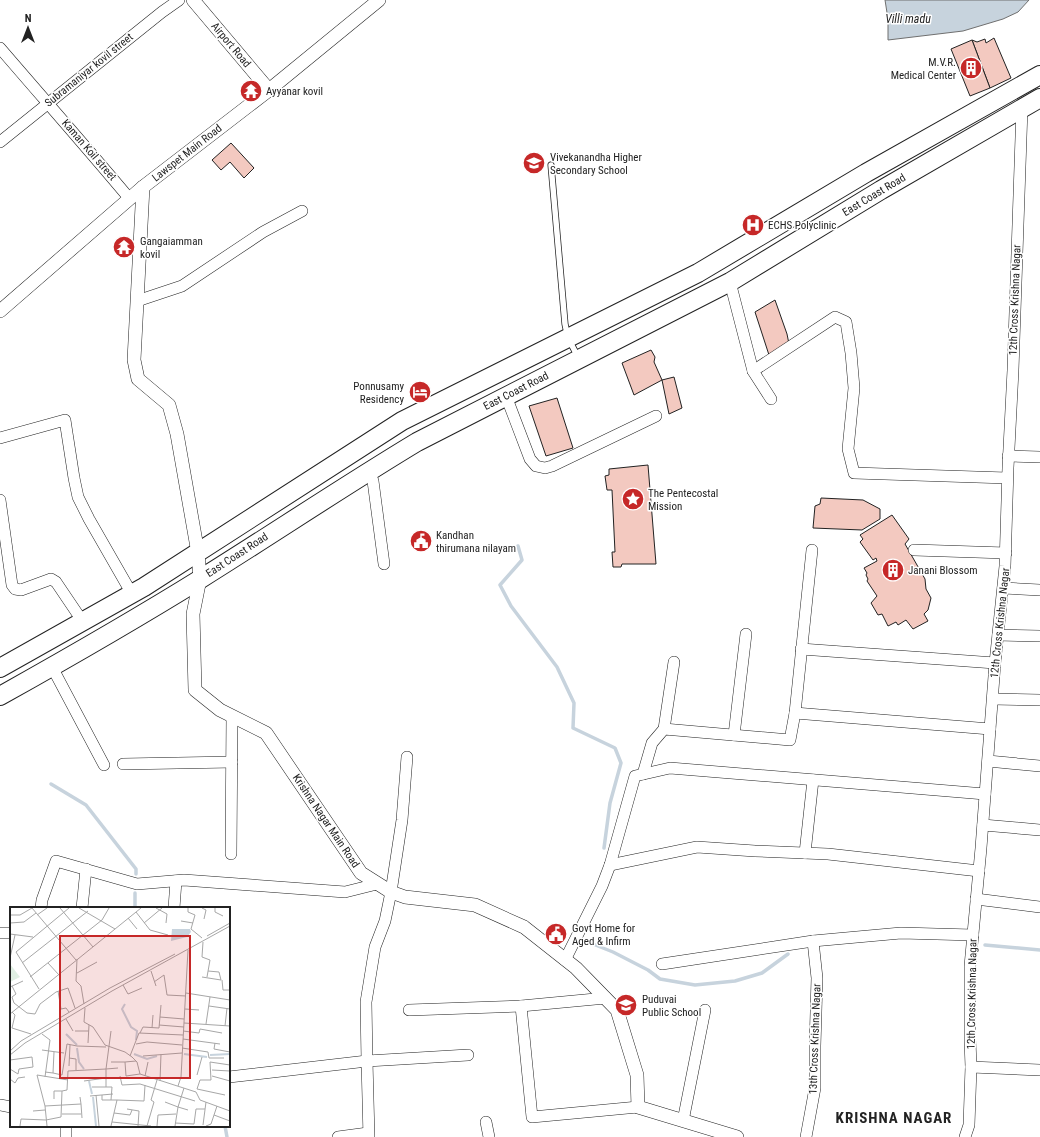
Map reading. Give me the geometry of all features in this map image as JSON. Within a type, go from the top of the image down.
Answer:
[{"type":"highway","name":"East Coast Road","points":[[0,668],[132,594],[402,421],[698,273],[866,173],[1040,75]]},
{"type":"highway","name":"East Coast Road","points":[[0,696],[52,667],[200,579],[368,471],[418,442],[730,282],[881,190],[1040,98]]},
{"type":"street","name":"Subramaniyar kovil street","points":[[0,142],[179,0]]},
{"type":"street","name":"Airport Road","points":[[193,0],[269,90]]},
{"type":"street","name":"Lawspet Main Road","points":[[0,311],[129,198],[269,90],[379,0]]},
{"type":"street","name":"Kaman Koil street","points":[[0,48],[76,134],[129,198]]},
{"type":"street","name":"12th Cross Krishna Nagar","points":[[966,1137],[969,1125],[972,1067],[970,1040],[970,973],[995,663],[1006,553],[1007,478],[1013,370],[1022,108]]},
{"type":"street","points":[[143,187],[134,360],[138,379],[168,405],[177,434],[198,553],[200,579]]},
{"type":"street","points":[[137,301],[182,286],[263,232],[302,211]]},
{"type":"street","points":[[730,282],[753,371],[771,399]]},
{"type":"street","points":[[753,371],[835,317],[846,322],[851,353],[854,388],[848,449],[854,473],[1007,478]]},
{"type":"street","points":[[506,396],[530,459],[536,466],[545,468],[656,416]]},
{"type":"street","points":[[0,438],[66,420],[78,497],[132,594]]},
{"type":"street","points":[[1008,456],[1040,457]]},
{"type":"street","points":[[368,471],[374,481],[384,564]]},
{"type":"street","points":[[0,500],[12,585],[15,589],[21,590],[51,579],[56,582],[83,622]]},
{"type":"street","points":[[664,729],[790,740],[795,713],[812,550]]},
{"type":"street","points":[[914,550],[1006,553]]},
{"type":"street","name":"Krishna Nagar Main Road","points":[[200,579],[193,614],[195,690],[220,710],[266,733],[361,873],[391,892],[405,897],[475,905],[524,926],[576,968],[617,1010],[636,1075],[638,1107]]},
{"type":"street","points":[[1003,588],[1040,590]]},
{"type":"street","points":[[734,735],[746,634]]},
{"type":"street","points":[[998,635],[1040,636]]},
{"type":"street","points":[[801,649],[995,663]]},
{"type":"street","points":[[643,774],[652,743],[664,729],[674,662]]},
{"type":"street","points":[[52,667],[104,765]]},
{"type":"street","points":[[992,699],[1040,700]]},
{"type":"street","points":[[795,713],[990,729]]},
{"type":"street","points":[[231,854],[232,716]]},
{"type":"street","points":[[338,1137],[368,1135],[366,1002],[375,947],[385,921],[391,892],[402,820],[407,757]]},
{"type":"street","points":[[988,760],[1040,766]]},
{"type":"street","points":[[123,764],[232,762]]},
{"type":"street","points":[[565,960],[602,886],[610,865],[635,776],[670,768],[985,794]]},
{"type":"street","points":[[805,853],[813,780]]},
{"type":"street","points":[[983,825],[1040,830]]},
{"type":"street","points":[[610,865],[697,847],[828,854],[979,871]]},
{"type":"street","points":[[41,907],[42,900],[56,861],[137,884],[184,880],[345,892],[378,884]]},
{"type":"street","points":[[82,907],[86,870]]},
{"type":"street","points":[[174,907],[176,881]]},
{"type":"street","points":[[976,899],[1040,907]]},
{"type":"street","points":[[0,932],[10,933]]},
{"type":"street","points":[[662,964],[813,942],[901,933],[973,935]]},
{"type":"street","name":"13th Cross Krishna Nagar","points":[[806,1137],[816,1088],[815,1046],[817,978],[813,942]]},
{"type":"street","points":[[409,1010],[521,1006],[606,998]]},
{"type":"street","points":[[521,1006],[532,1117],[638,1107],[737,1137]]},
{"type":"street","points":[[683,1120],[705,1010]]},
{"type":"street","points":[[230,1077],[367,1061],[468,1055]]},
{"type":"street","points":[[972,1067],[1040,1070]]},
{"type":"street","points":[[0,1105],[10,1107]]},
{"type":"street","points":[[486,1122],[490,1137]]},
{"type":"lane","points":[[551,165],[565,324],[568,338],[579,359]]},
{"type":"water","name":"Villi madu","points":[[885,0],[1029,0],[1018,12],[1003,19],[963,31],[888,40],[888,19]]},
{"type":"building","points":[[994,38],[1011,78],[990,88],[972,40],[977,42],[985,39],[986,43]]},
{"type":"building","name":"M.V.R. Medical Center","points":[[972,40],[990,88],[970,96],[951,49]]},
{"type":"building","points":[[231,143],[254,168],[244,178],[230,162],[221,170],[212,160]]},
{"type":"building","points":[[775,300],[789,344],[769,355],[755,312]]},
{"type":"building","points":[[651,350],[655,357],[654,362],[662,380],[634,395],[622,363]]},
{"type":"building","points":[[674,377],[682,408],[669,414],[662,380]]},
{"type":"building","points":[[557,398],[573,448],[546,456],[529,406]]},
{"type":"building","points":[[648,465],[656,564],[622,564],[621,567],[613,567],[612,552],[615,552],[612,490],[607,490],[605,476],[609,475],[609,469]]},
{"type":"building","points":[[821,498],[863,500],[880,509],[880,519],[862,530],[813,528],[815,506],[820,504]]},
{"type":"building","name":"Janani Blossom","points":[[892,515],[909,539],[905,544],[925,579],[926,589],[931,598],[928,610],[924,614],[928,621],[913,629],[906,620],[898,625],[896,622],[888,626],[882,614],[878,615],[871,603],[877,596],[867,581],[867,573],[864,568],[877,561],[876,558],[873,560],[860,542],[863,539],[860,535]]},
{"type":"waterway","points":[[518,546],[522,560],[500,585],[511,606],[557,667],[574,703],[573,728],[615,748],[621,763],[610,803],[604,848]]},
{"type":"waterway","points":[[51,784],[86,805],[136,869],[136,874]]},
{"type":"waterway","points":[[135,893],[135,907]]},
{"type":"waterway","points":[[593,944],[613,952],[648,970],[660,979],[695,985],[735,981],[762,973],[788,954]]},
{"type":"waterway","points":[[985,945],[1040,950]]},
{"type":"waterway","points":[[225,1127],[227,1137]]},
{"type":"place","name":"M.V.R. Medical Center","points":[[971,68]]},
{"type":"place","name":"Ayyanar kovil","points":[[251,91]]},
{"type":"place","name":"Vivekanandha Higher Secondary School","points":[[534,163]]},
{"type":"place","name":"ECHS Polyclinic","points":[[753,225]]},
{"type":"place","name":"Gangaiamman kovil","points":[[124,247]]},
{"type":"place","name":"Ponnusamy Residency","points":[[420,392]]},
{"type":"place","name":"The Pentecostal Mission","points":[[633,499]]},
{"type":"place","name":"Kandhan thirumana nilayam","points":[[421,541]]},
{"type":"place","name":"Janani Blossom","points":[[893,570]]},
{"type":"place","name":"Govt Home for Aged & Infirm","points":[[556,934]]},
{"type":"place","name":"Puduvai Public School","points":[[626,1005]]},
{"type":"district","name":"KRISHNA NAGAR","points":[[894,1118]]}]
